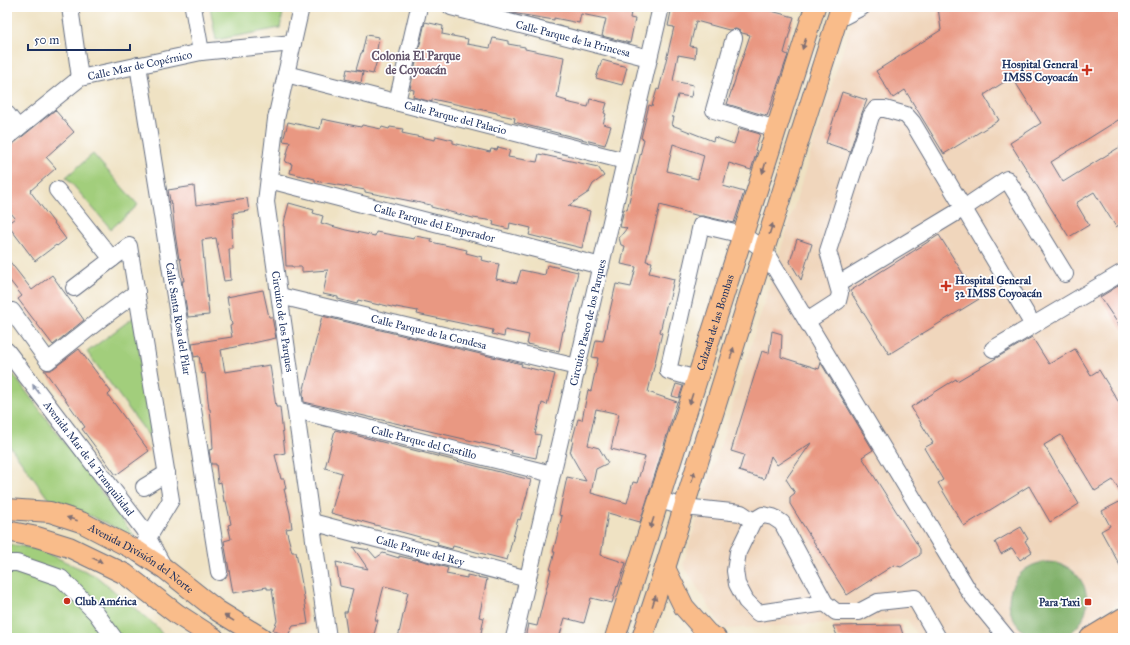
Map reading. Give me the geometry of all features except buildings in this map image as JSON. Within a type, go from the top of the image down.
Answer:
[{"type":"main road","name":"Calzada de las Bombas","points":[[615,638],[815,7]]},
{"type":"main road","points":[[642,638],[839,14]]},
{"type":"main road","name":"Avenida División del Norte","points":[[7,509],[50,512],[144,545],[165,569],[218,611],[262,638]]},
{"type":"main road","name":"Avenida División del Norte","points":[[7,531],[37,537],[69,546],[125,574],[177,614],[214,638]]},
{"type":"main road","points":[[665,568],[684,607],[708,634],[714,637]]},
{"type":"main road","points":[[1090,638],[1123,618]]},
{"type":"street","points":[[70,7],[80,78]]},
{"type":"street","points":[[193,7],[201,52]]},
{"type":"street","name":"Circuito de los Parques","points":[[302,7],[276,119],[266,202],[328,638]]},
{"type":"street","points":[[397,102],[419,7]]},
{"type":"street","name":"Calle Parque de la Princesa","points":[[451,7],[649,58]]},
{"type":"street","name":"Circuito Paseo de los Parques","points":[[514,638],[661,7]]},
{"type":"street","points":[[839,14],[862,7]]},
{"type":"street","points":[[734,38],[714,110],[776,130]]},
{"type":"street","name":"Calle Mar de Copérnico","points":[[13,133],[80,78],[201,52],[293,43]]},
{"type":"street","name":"Calle Santa Rosa del Pilar","points":[[138,66],[219,572]]},
{"type":"street","name":"Calle Parque del Palacio","points":[[286,74],[625,161]]},
{"type":"street","points":[[806,321],[838,301],[840,293],[828,251],[871,116],[876,110],[884,109],[906,115],[913,123],[1033,325]]},
{"type":"street","points":[[7,114],[13,133]]},
{"type":"street","points":[[838,284],[964,208],[1007,179],[1065,274]]},
{"type":"street","name":"Calle Parque del Emperador","points":[[269,180],[601,266]]},
{"type":"street","points":[[57,190],[112,259]]},
{"type":"street","points":[[697,380],[668,371],[700,225],[743,235],[764,250],[970,593],[1007,638]]},
{"type":"street","points":[[74,288],[129,246],[171,500],[144,545]]},
{"type":"street","points":[[993,349],[1123,272]]},
{"type":"street","points":[[12,311],[48,361],[137,292]]},
{"type":"street","name":"Calle Parque de la Condesa","points":[[280,296],[577,367]]},
{"type":"street","name":"Avenida Mar de la Tranquilidad","points":[[7,351],[143,529],[144,545]]},
{"type":"street","name":"Calle Parque del Castillo","points":[[296,410],[552,474]]},
{"type":"street","points":[[144,487],[167,473]]},
{"type":"street","points":[[659,500],[684,507],[741,513],[753,522]]},
{"type":"street","points":[[825,602],[758,613],[746,602],[737,584],[734,571],[738,552],[753,522],[763,515],[773,517],[782,523],[825,602],[836,612],[859,612],[878,602],[915,598],[938,638]]},
{"type":"street","name":"Calle Parque del Rey","points":[[312,522],[528,579]]},
{"type":"street","points":[[7,563],[17,563],[61,578],[96,613],[114,638]]},
{"type":"street","points":[[177,614],[194,638]]},
{"type":"shaded area","name":"Hospital General 32 IMSS Coyoacán","points":[[856,7],[1123,7],[1123,601],[1062,638],[919,638],[907,619],[723,629],[683,565]]},
{"type":"green space","points":[[210,7],[284,7],[280,28],[216,40]]},
{"type":"green space","points":[[93,154],[138,205],[111,229],[66,177]]},
{"type":"green space","points":[[134,317],[154,443],[87,352]]},
{"type":"green space","points":[[7,366],[135,537],[91,516],[55,508],[7,442]]},
{"type":"green space","name":"Club América","points":[[7,544],[38,549],[96,576],[156,626],[165,638],[7,638]]},
{"type":"green space","points":[[1048,562],[1063,565],[1070,569],[1080,579],[1084,586],[1087,601],[1084,616],[1080,623],[1070,633],[1063,637],[1048,640],[1033,637],[1026,633],[1016,623],[1012,616],[1009,601],[1012,586],[1016,579],[1026,569],[1033,565]]},
{"type":"place","name":"Hospital General IMSS Coyoacán","points":[[1087,70]]},
{"type":"place","name":"Hospital General 32 IMSS Coyoacán","points":[[946,286]]},
{"type":"place","name":"Club América","points":[[67,601]]},
{"type":"place","name":"Para Taxi","points":[[1088,602]]},
{"type":"district","name":"Colonia El Parque de Coyoacán","points":[[416,63]]}]
